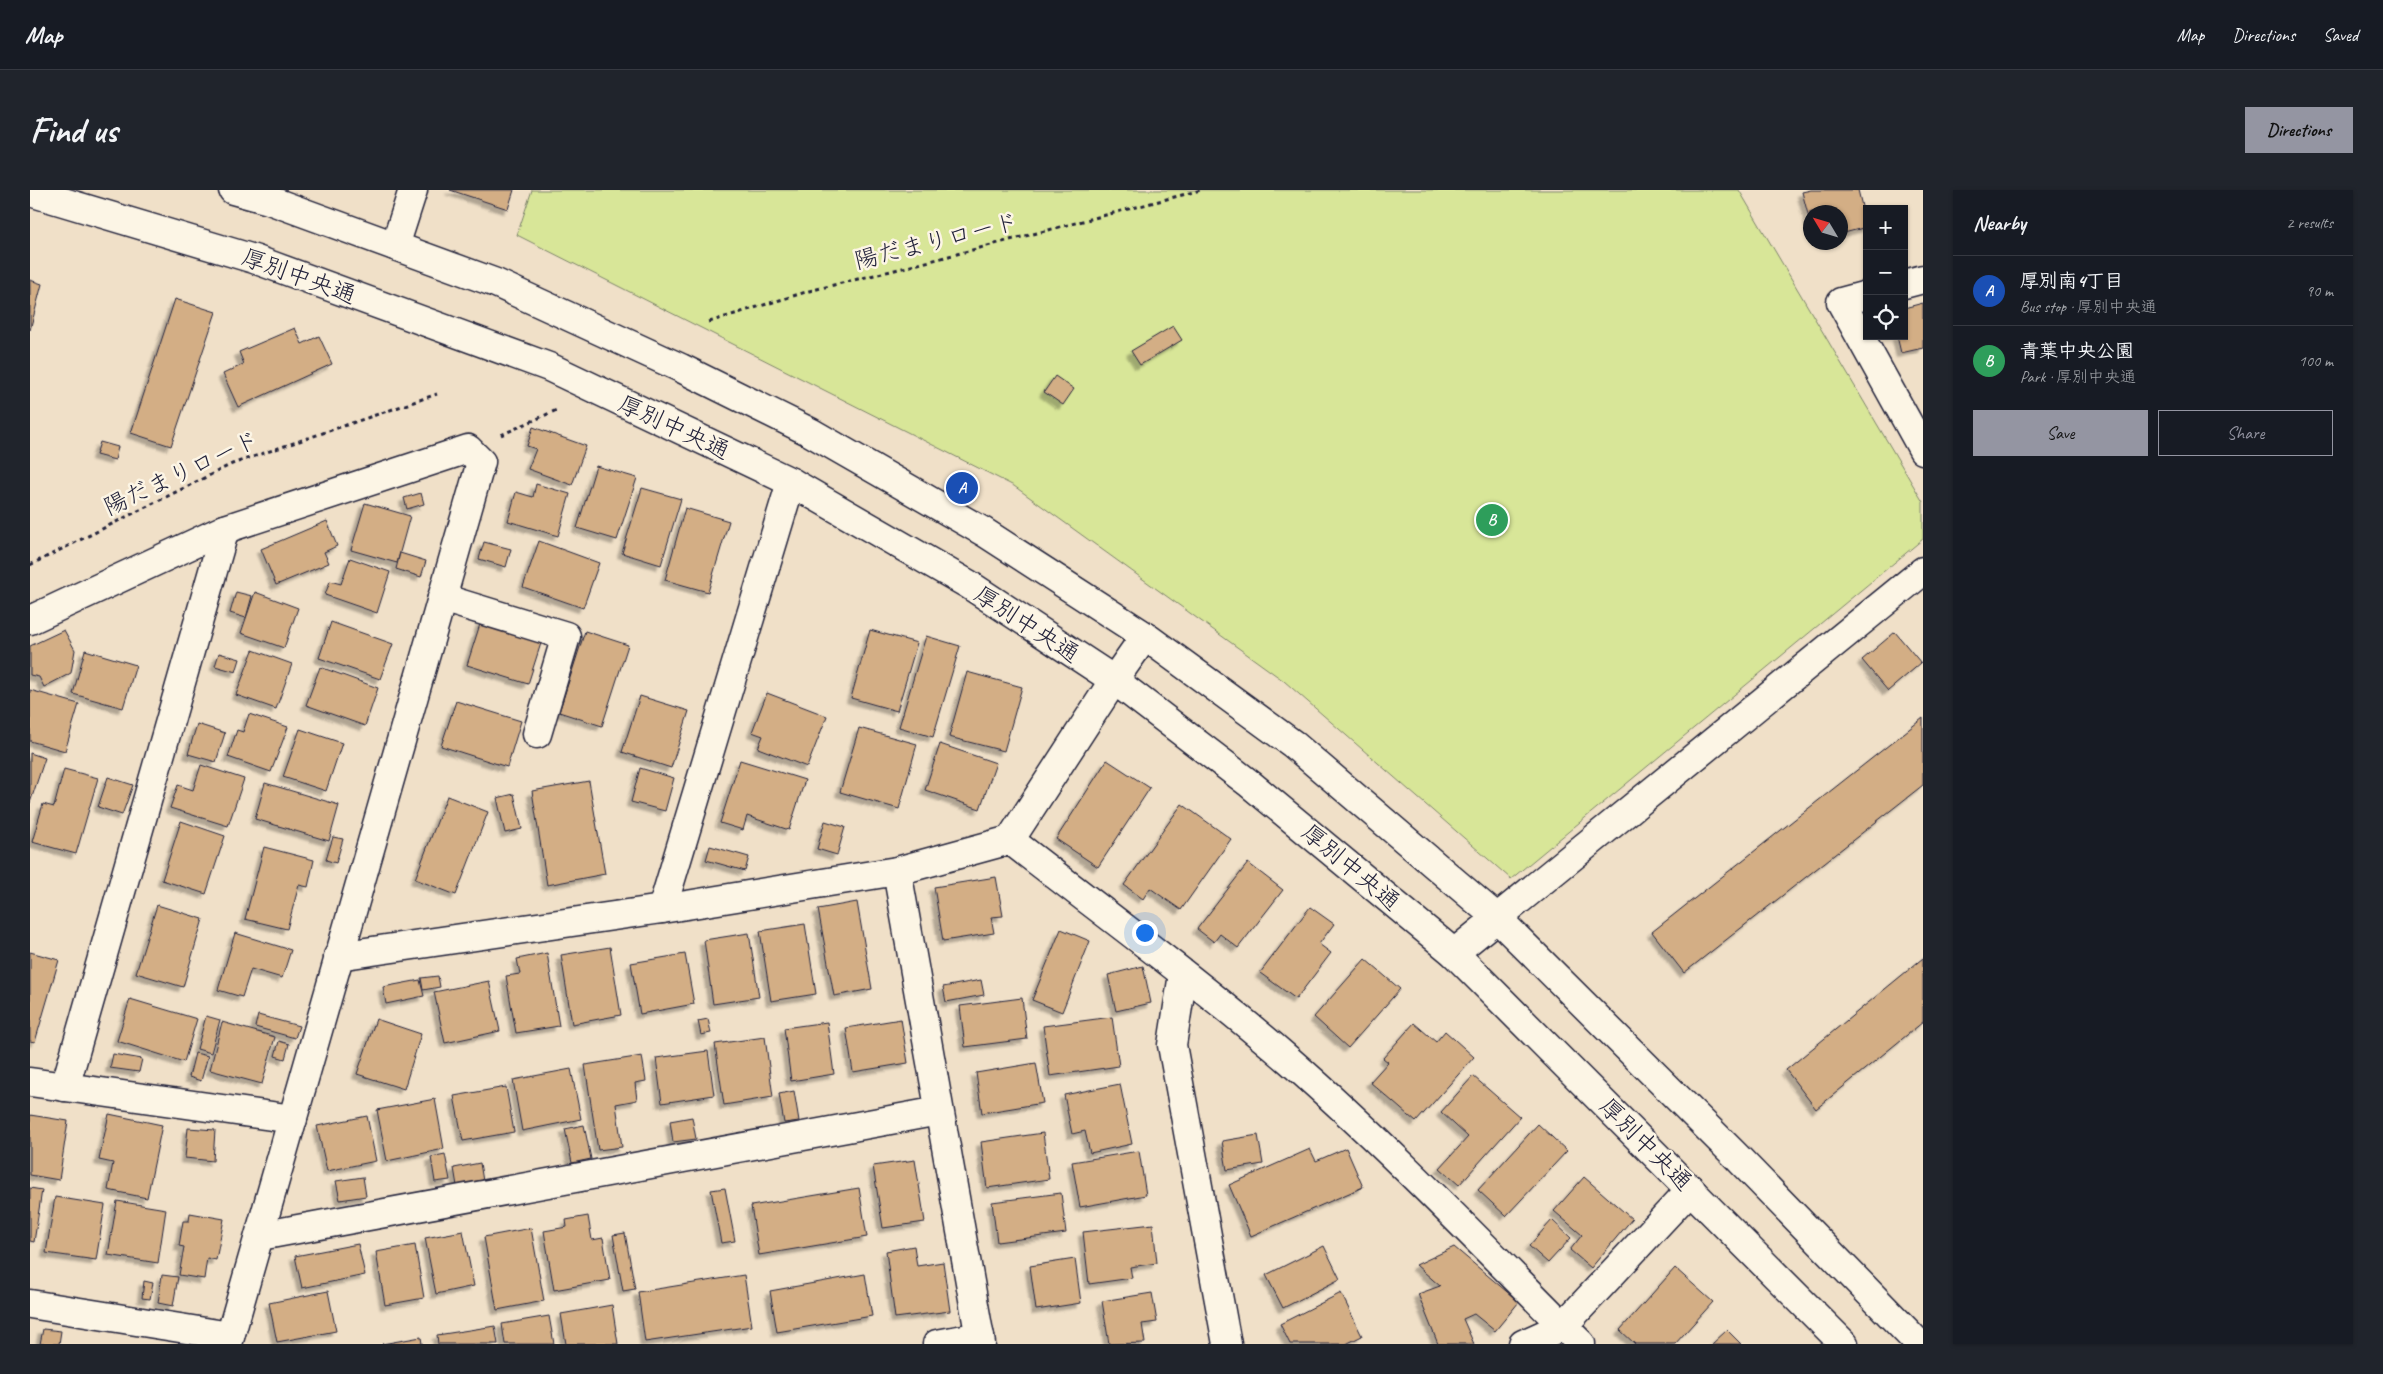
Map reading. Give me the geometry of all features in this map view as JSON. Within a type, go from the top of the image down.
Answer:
[{"type":"street","points":[[233,190],[270,200],[496,283],[681,368],[810,432],[984,532],[1145,636],[1293,744],[1496,918],[1736,1156],[1919,1344]]},
{"type":"street","points":[[395,246],[413,190]]},
{"type":"street","name":"厚別中央通","points":[[30,192],[254,259],[549,367],[791,482],[968,584],[1114,680],[1250,784],[1454,953],[1692,1189],[1844,1344]]},
{"type":"street","points":[[1908,283],[1923,279]]},
{"type":"street","points":[[1863,296],[1841,302],[1923,450]]},
{"type":"street","points":[[30,620],[226,529],[468,449],[481,462],[229,1340],[30,1304]]},
{"type":"street","points":[[662,909],[791,482]]},
{"type":"street","points":[[65,1087],[226,529]]},
{"type":"street","points":[[1454,953],[1923,571]]},
{"type":"street","points":[[442,598],[566,636],[537,734]]},
{"type":"street","points":[[338,956],[662,909],[896,871],[1010,840],[1114,680],[1145,636]]},
{"type":"street","points":[[1010,840],[1183,974],[1290,1061],[1400,1164],[1572,1335]]},
{"type":"street","points":[[896,871],[981,1340],[937,1344]]},
{"type":"street","points":[[1183,974],[1172,1045],[1227,1344]]},
{"type":"street","points":[[30,1082],[293,1119]]},
{"type":"street","points":[[260,1236],[939,1111]]},
{"type":"street","points":[[1523,1344],[1572,1335],[1692,1189]]},
{"type":"path","name":"陽だまりロード","points":[[709,322],[809,290],[929,262],[1201,190]]},
{"type":"path","points":[[468,449],[600,392]]},
{"type":"path","name":"陽だまりロード","points":[[30,565],[232,464],[436,394]]},
{"type":"green space","points":[[532,190],[1739,190],[1923,502],[1923,539],[1511,879],[1284,681],[1014,486],[517,235]]},
{"type":"building","points":[[450,190],[514,190],[508,209]]},
{"type":"building","points":[[1811,190],[1858,190],[1863,211],[1863,228],[1848,232],[1848,205],[1805,205],[1802,192]]},
{"type":"building","points":[[30,280],[42,284],[30,330]]},
{"type":"building","points":[[175,299],[216,312],[171,446],[131,433]]},
{"type":"building","points":[[1923,303],[1923,348],[1901,353],[1898,340],[1908,340],[1908,307]]},
{"type":"building","points":[[1173,326],[1182,340],[1140,365],[1131,351]]},
{"type":"building","points":[[295,328],[302,344],[319,336],[332,364],[238,407],[223,374],[244,364],[239,352]]},
{"type":"building","points":[[1055,376],[1074,389],[1063,405],[1044,392]]},
{"type":"building","points":[[533,427],[586,446],[572,485],[528,469],[536,449],[527,446]]},
{"type":"building","points":[[100,442],[118,447],[115,460],[96,455]]},
{"type":"building","points":[[596,466],[637,478],[617,540],[577,528]]},
{"type":"building","points":[[536,484],[570,494],[558,536],[508,521],[516,492],[533,497]]},
{"type":"building","points":[[642,488],[681,499],[661,565],[622,553]]},
{"type":"building","points":[[421,493],[424,504],[407,509],[404,498]]},
{"type":"building","points":[[365,503],[410,516],[397,563],[351,550]]},
{"type":"building","points":[[685,508],[729,521],[708,592],[665,580]]},
{"type":"building","points":[[327,521],[337,546],[324,552],[329,563],[276,585],[261,549]]},
{"type":"building","points":[[539,541],[599,563],[583,608],[523,587]]},
{"type":"building","points":[[484,542],[511,549],[506,567],[479,559]]},
{"type":"building","points":[[400,553],[426,561],[421,577],[396,569]]},
{"type":"building","points":[[350,558],[390,572],[377,613],[325,595],[330,581],[341,584]]},
{"type":"building","points":[[236,592],[252,596],[246,618],[230,613]]},
{"type":"building","points":[[255,592],[298,608],[284,648],[241,633]]},
{"type":"building","points":[[481,621],[542,640],[528,684],[467,665]]},
{"type":"building","points":[[331,622],[393,644],[380,679],[319,658]]},
{"type":"building","points":[[64,630],[75,650],[71,673],[44,687],[39,677],[30,675],[30,646]]},
{"type":"building","points":[[870,630],[917,643],[897,711],[851,698]]},
{"type":"building","points":[[585,631],[628,645],[602,726],[559,712]]},
{"type":"building","points":[[1895,632],[1921,663],[1888,691],[1862,660]]},
{"type":"building","points":[[926,636],[960,646],[933,737],[899,727]]},
{"type":"building","points":[[85,650],[136,665],[123,708],[73,694]]},
{"type":"building","points":[[253,650],[292,664],[276,709],[236,695]]},
{"type":"building","points":[[219,653],[240,659],[236,672],[215,666]]},
{"type":"building","points":[[320,667],[378,688],[365,726],[306,705]]},
{"type":"building","points":[[967,672],[1022,687],[1004,751],[949,737]]},
{"type":"building","points":[[30,690],[79,704],[65,751],[30,741]]},
{"type":"building","points":[[767,693],[827,716],[807,767],[758,748],[763,736],[752,732]]},
{"type":"building","points":[[640,696],[689,711],[671,768],[622,752]]},
{"type":"building","points":[[456,701],[521,721],[507,767],[441,746]]},
{"type":"building","points":[[249,714],[288,727],[271,772],[228,757],[237,730],[243,732]]},
{"type":"building","points":[[1923,718],[1923,785],[1684,973],[1652,932]]},
{"type":"building","points":[[197,724],[225,733],[216,762],[188,754]]},
{"type":"building","points":[[859,728],[917,744],[899,809],[840,792]]},
{"type":"building","points":[[300,729],[342,743],[326,791],[283,777]]},
{"type":"building","points":[[940,744],[996,763],[980,809],[925,790]]},
{"type":"building","points":[[30,753],[45,758],[30,803]]},
{"type":"building","points":[[740,760],[805,780],[789,830],[747,816],[743,830],[720,823]]},
{"type":"building","points":[[1107,760],[1150,788],[1098,867],[1056,839]]},
{"type":"building","points":[[201,765],[244,779],[228,826],[170,808],[178,785],[193,790]]},
{"type":"building","points":[[640,768],[674,778],[665,811],[631,802]]},
{"type":"building","points":[[64,769],[98,778],[76,854],[32,842],[43,804],[54,807]]},
{"type":"building","points":[[108,777],[133,785],[122,815],[98,807]]},
{"type":"building","points":[[589,781],[605,874],[547,885],[532,791]]},
{"type":"building","points":[[265,783],[339,805],[329,841],[255,819]]},
{"type":"building","points":[[514,794],[522,829],[505,833],[497,798]]},
{"type":"building","points":[[447,796],[488,812],[456,895],[415,879]]},
{"type":"building","points":[[1182,804],[1231,839],[1181,910],[1150,888],[1143,899],[1124,885]]},
{"type":"building","points":[[181,821],[225,836],[206,894],[162,880]]},
{"type":"building","points":[[825,821],[845,827],[837,855],[817,849]]},
{"type":"building","points":[[333,837],[343,839],[336,863],[326,860]]},
{"type":"building","points":[[710,846],[749,857],[745,871],[706,860]]},
{"type":"building","points":[[264,847],[314,860],[308,887],[299,885],[287,929],[245,919]]},
{"type":"building","points":[[1248,863],[1283,890],[1238,948],[1220,934],[1214,942],[1197,929]]},
{"type":"building","points":[[996,877],[1003,916],[991,917],[994,933],[943,941],[934,887]]},
{"type":"building","points":[[857,902],[872,989],[834,996],[818,909]]},
{"type":"building","points":[[157,905],[203,919],[183,987],[136,973]]},
{"type":"building","points":[[1310,907],[1334,924],[1319,944],[1331,953],[1296,999],[1260,973]]},
{"type":"building","points":[[805,924],[816,994],[771,1001],[760,931]]},
{"type":"building","points":[[1061,929],[1090,941],[1062,1012],[1032,1000]]},
{"type":"building","points":[[235,933],[291,950],[282,978],[251,969],[242,997],[218,990]]},
{"type":"building","points":[[749,933],[759,997],[713,1004],[704,940]]},
{"type":"building","points":[[610,947],[621,1015],[572,1024],[561,955]]},
{"type":"building","points":[[30,952],[59,960],[35,1042],[30,1041]]},
{"type":"building","points":[[547,953],[559,1026],[516,1033],[506,976],[520,974],[517,959]]},
{"type":"building","points":[[685,954],[694,1004],[640,1014],[631,963]]},
{"type":"building","points":[[1923,958],[1923,1022],[1816,1109],[1786,1070]]},
{"type":"building","points":[[1365,959],[1400,989],[1348,1048],[1314,1017]]},
{"type":"building","points":[[1143,966],[1151,1003],[1116,1011],[1108,975]]},
{"type":"building","points":[[438,976],[440,987],[423,990],[421,978]]},
{"type":"building","points":[[420,980],[424,996],[386,1004],[383,987]]},
{"type":"building","points":[[981,980],[984,995],[946,1002],[943,987]]},
{"type":"building","points":[[489,981],[500,1031],[445,1043],[434,992]]},
{"type":"building","points":[[1022,998],[1027,1039],[965,1047],[960,1006]]},
{"type":"building","points":[[130,999],[197,1019],[184,1062],[117,1041]]},
{"type":"building","points":[[258,1015],[299,1026],[295,1038],[255,1027]]},
{"type":"building","points":[[206,1016],[220,1020],[211,1053],[197,1049]]},
{"type":"building","points":[[1112,1017],[1119,1066],[1050,1076],[1043,1026]]},
{"type":"building","points":[[376,1019],[421,1034],[404,1089],[357,1074]]},
{"type":"building","points":[[708,1019],[711,1033],[701,1035],[698,1021]]},
{"type":"building","points":[[901,1019],[908,1063],[853,1072],[846,1028]]},
{"type":"building","points":[[222,1022],[275,1037],[262,1084],[210,1070]]},
{"type":"building","points":[[827,1022],[834,1074],[791,1081],[784,1028]]},
{"type":"building","points":[[1414,1023],[1436,1042],[1445,1031],[1474,1057],[1416,1122],[1370,1082],[1388,1062],[1383,1058]]},
{"type":"building","points":[[765,1037],[773,1097],[724,1105],[715,1044]]},
{"type":"building","points":[[279,1041],[289,1044],[285,1059],[275,1056]]},
{"type":"building","points":[[708,1051],[714,1095],[662,1103],[656,1058]]},
{"type":"building","points":[[195,1053],[208,1056],[201,1081],[189,1077]]},
{"type":"building","points":[[113,1054],[142,1059],[139,1072],[110,1068]]},
{"type":"building","points":[[642,1056],[646,1081],[635,1083],[637,1100],[616,1104],[622,1147],[598,1150],[585,1065]]},
{"type":"building","points":[[1036,1063],[1043,1103],[982,1113],[976,1073]]},
{"type":"building","points":[[571,1069],[581,1119],[522,1131],[513,1080]]},
{"type":"building","points":[[1473,1076],[1520,1117],[1459,1185],[1440,1168],[1468,1137],[1441,1112]]},
{"type":"building","points":[[1120,1084],[1132,1144],[1090,1153],[1085,1131],[1072,1134],[1064,1095]]},
{"type":"building","points":[[506,1087],[514,1132],[463,1141],[454,1096]]},
{"type":"building","points":[[794,1091],[799,1121],[784,1123],[779,1094]]},
{"type":"building","points":[[435,1099],[444,1149],[387,1161],[377,1110]]},
{"type":"building","points":[[109,1114],[162,1125],[147,1198],[108,1190],[113,1163],[99,1160]]},
{"type":"building","points":[[30,1115],[68,1121],[59,1180],[30,1175]]},
{"type":"building","points":[[367,1116],[376,1161],[327,1171],[317,1126]]},
{"type":"building","points":[[692,1117],[696,1139],[673,1142],[670,1121]]},
{"type":"building","points":[[1538,1124],[1567,1151],[1506,1216],[1478,1190]]},
{"type":"building","points":[[584,1125],[591,1159],[572,1163],[565,1129]]},
{"type":"building","points":[[188,1128],[215,1130],[213,1161],[185,1158]]},
{"type":"building","points":[[1043,1133],[1049,1179],[987,1188],[981,1142]]},
{"type":"building","points":[[1258,1135],[1263,1164],[1227,1170],[1222,1141]]},
{"type":"building","points":[[1346,1148],[1363,1187],[1251,1236],[1229,1185],[1310,1149],[1316,1161]]},
{"type":"building","points":[[1139,1151],[1146,1195],[1080,1207],[1072,1162]]},
{"type":"building","points":[[445,1154],[450,1180],[435,1182],[431,1157]]},
{"type":"building","points":[[915,1160],[925,1222],[883,1228],[873,1166]]},
{"type":"building","points":[[480,1163],[483,1181],[457,1186],[454,1168]]},
{"type":"building","points":[[363,1177],[366,1196],[340,1200],[336,1181]]},
{"type":"building","points":[[1584,1177],[1632,1219],[1591,1268],[1570,1250],[1582,1235],[1554,1211]]},
{"type":"building","points":[[30,1188],[42,1190],[34,1242],[30,1241]]},
{"type":"building","points":[[725,1188],[735,1241],[721,1243],[711,1190]]},
{"type":"building","points":[[859,1188],[867,1237],[759,1255],[751,1206]]},
{"type":"building","points":[[1061,1193],[1066,1233],[997,1242],[992,1202]]},
{"type":"building","points":[[55,1197],[105,1205],[96,1260],[46,1253]]},
{"type":"building","points":[[117,1201],[166,1209],[158,1263],[108,1255]]},
{"type":"building","points":[[190,1213],[224,1219],[216,1260],[207,1258],[204,1279],[179,1275],[184,1247],[179,1246],[183,1221],[189,1221]]},
{"type":"building","points":[[588,1216],[592,1240],[603,1238],[610,1280],[554,1290],[544,1231],[567,1227],[566,1220]]},
{"type":"building","points":[[1552,1220],[1571,1238],[1548,1263],[1529,1246]]},
{"type":"building","points":[[1153,1224],[1157,1263],[1130,1267],[1132,1278],[1089,1284],[1083,1232]]},
{"type":"building","points":[[531,1228],[544,1301],[497,1310],[484,1237]]},
{"type":"building","points":[[463,1231],[474,1286],[436,1294],[425,1238]]},
{"type":"building","points":[[625,1233],[635,1289],[623,1291],[613,1235]]},
{"type":"building","points":[[358,1244],[365,1275],[302,1288],[295,1256]]},
{"type":"building","points":[[415,1245],[424,1298],[385,1305],[376,1252]]},
{"type":"building","points":[[914,1246],[917,1266],[943,1262],[950,1311],[895,1318],[886,1251]]},
{"type":"building","points":[[1324,1246],[1340,1279],[1283,1308],[1266,1275]]},
{"type":"building","points":[[1454,1247],[1519,1302],[1495,1331],[1474,1314],[1463,1319],[1474,1344],[1438,1344],[1418,1294],[1440,1286],[1416,1265]]},
{"type":"building","points":[[1075,1259],[1081,1303],[1036,1310],[1030,1266]]},
{"type":"building","points":[[1675,1268],[1713,1302],[1675,1344],[1635,1344],[1620,1330]]},
{"type":"building","points":[[865,1274],[872,1316],[777,1332],[770,1291]]},
{"type":"building","points":[[162,1275],[178,1277],[173,1306],[158,1303]]},
{"type":"building","points":[[744,1275],[752,1326],[645,1342],[638,1292]]},
{"type":"building","points":[[144,1281],[153,1283],[150,1299],[142,1298]]},
{"type":"building","points":[[328,1291],[336,1331],[277,1342],[269,1303]]},
{"type":"building","points":[[1152,1293],[1157,1322],[1142,1324],[1145,1343],[1109,1344],[1102,1301]]},
{"type":"building","points":[[1341,1293],[1362,1336],[1346,1344],[1290,1344],[1280,1324]]},
{"type":"building","points":[[612,1305],[618,1344],[566,1344],[561,1314]]},
{"type":"building","points":[[549,1316],[554,1344],[505,1344],[502,1324]]},
{"type":"building","points":[[495,1326],[498,1344],[438,1344],[437,1335]]},
{"type":"building","points":[[43,1329],[61,1331],[59,1344],[40,1344]]},
{"type":"building","points":[[1727,1330],[1741,1344],[1712,1344]]},
{"type":"building","points":[[421,1337],[422,1344],[382,1344]]},
{"type":"place","name":"厚別南4丁目","points":[[962,488]]},
{"type":"place","name":"青葉中央公園","points":[[1492,520]]}]
